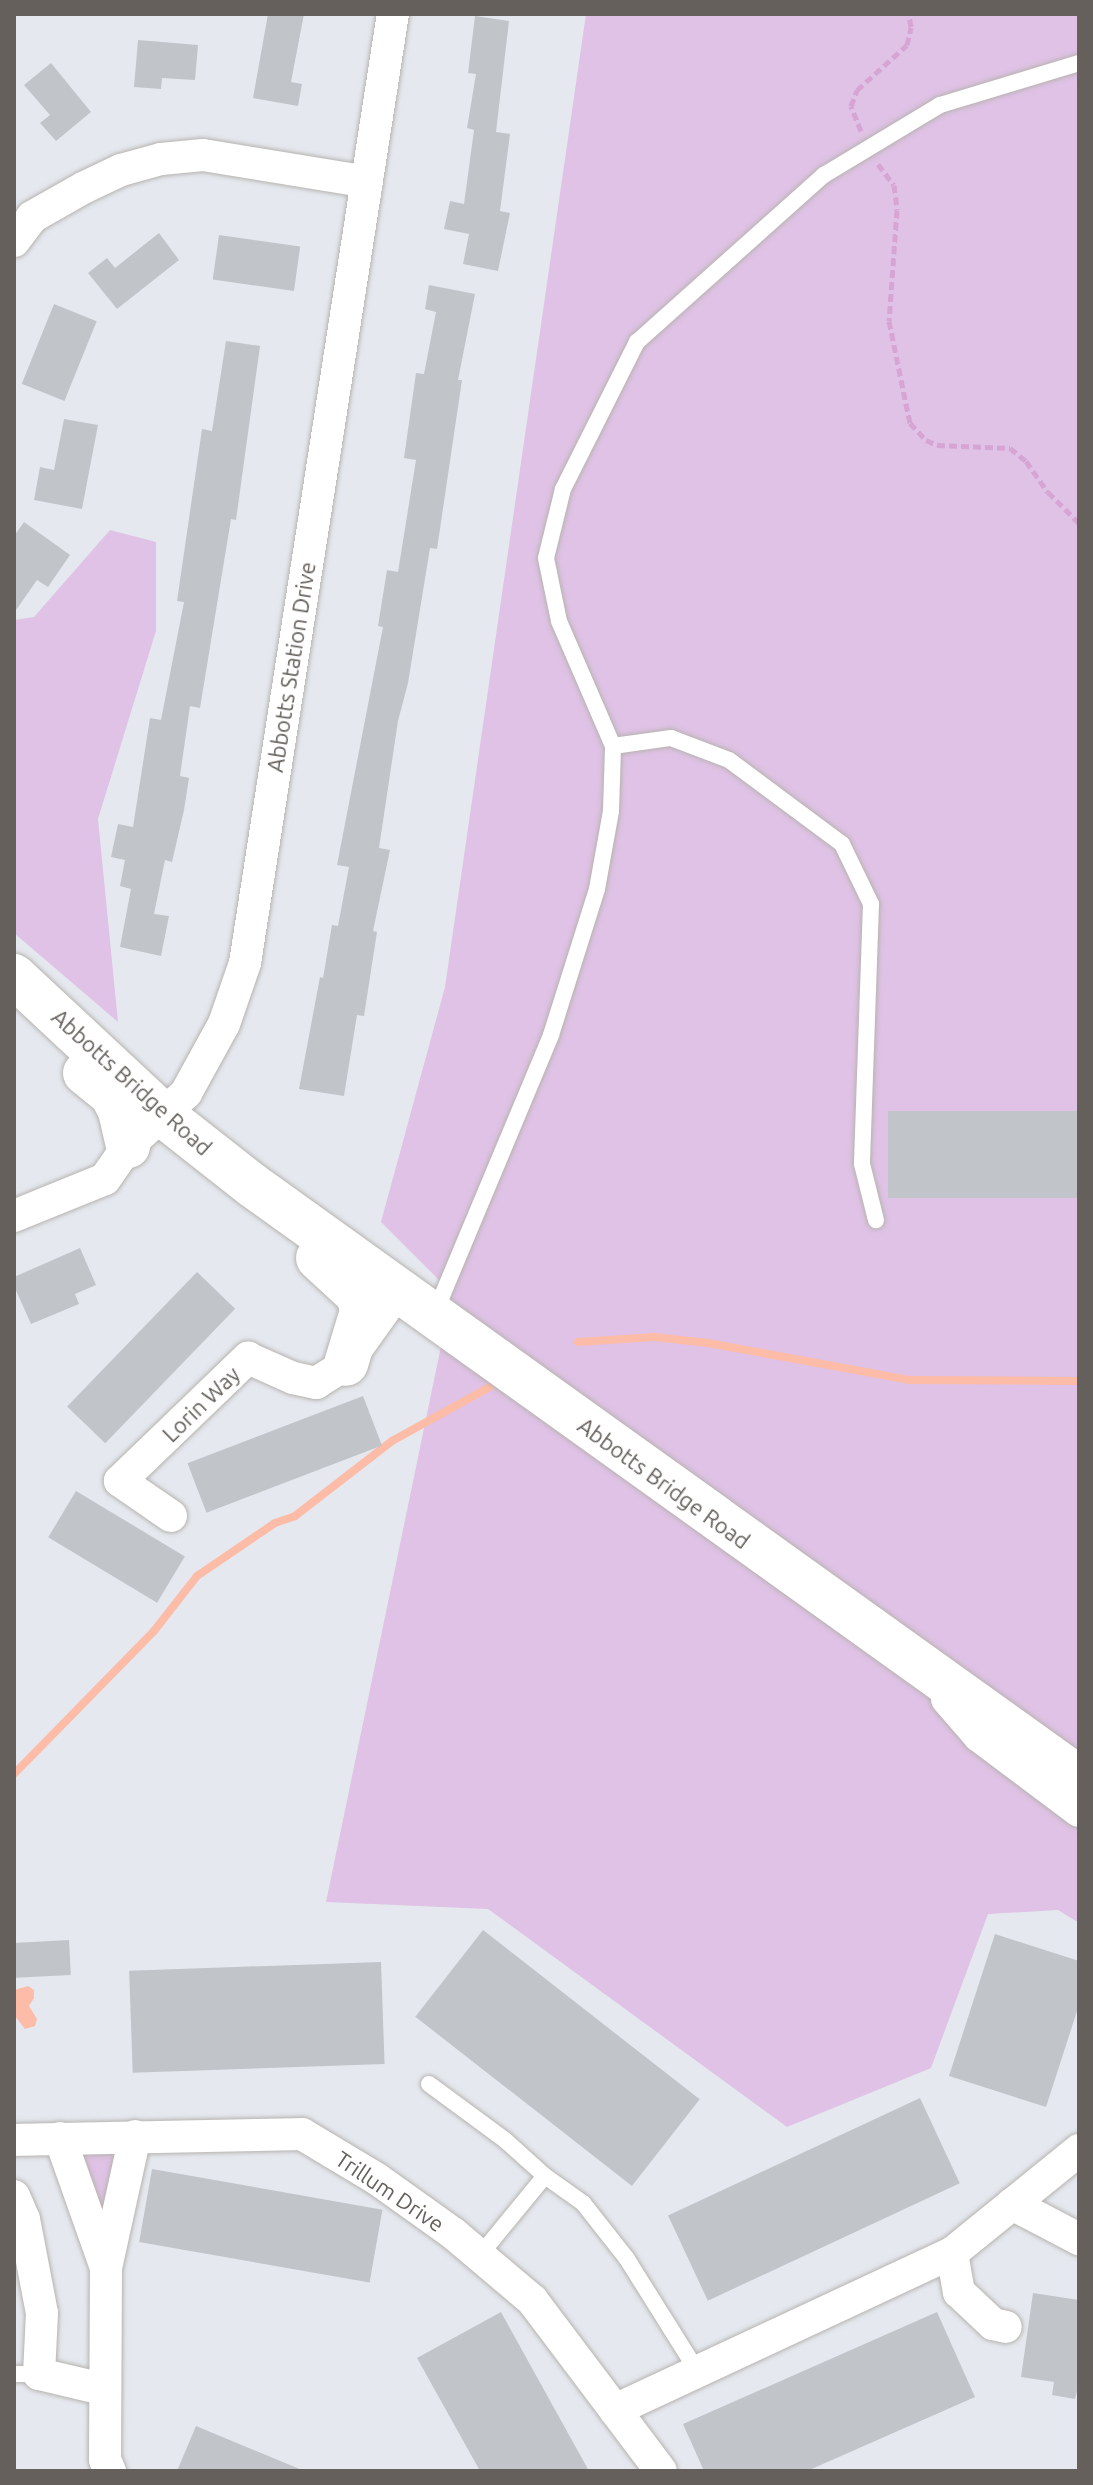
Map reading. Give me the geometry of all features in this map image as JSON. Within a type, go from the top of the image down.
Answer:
[{"type":"main road","name":"Abbotts Bridge Road","points":[[14,976],[163,1115],[252,1185],[1079,1778]]},
{"type":"main road","name":"Abbotts Bridge Road","points":[[14,1011],[112,1095],[120,1111],[128,1146]]},
{"type":"main road","points":[[252,1185],[245,1195],[253,1211],[325,1262],[358,1295],[362,1311],[346,1364]]},
{"type":"street","name":"Abbotts Station Drive","points":[[14,1216],[105,1179],[128,1146],[163,1115],[199,1076],[224,1024],[245,963],[393,14]]},
{"type":"street","points":[[20,218],[121,170],[161,159],[203,155],[367,182]]},
{"type":"street","name":"Lorin Way","points":[[346,1364],[398,1291]]},
{"type":"street","name":"Lorin Way","points":[[171,1516],[120,1481],[248,1358],[293,1378],[316,1383],[367,1347],[381,1328],[391,1322],[402,1316],[434,1317]]},
{"type":"street","points":[[913,1661],[979,1736],[1079,1811]]},
{"type":"street","name":"Trillum Drive","points":[[14,2140],[302,2134],[377,2179],[480,2255],[532,2300],[661,2471]]},
{"type":"street","points":[[110,2471],[105,2460],[103,2389],[106,2268],[135,2136]]},
{"type":"street","points":[[60,2138],[106,2268]]},
{"type":"street","points":[[615,2410],[952,2253],[1079,2150]]},
{"type":"street","points":[[14,2196],[24,2219],[42,2313],[27,2374],[103,2389]]},
{"type":"street","points":[[1012,2204],[1079,2239]]},
{"type":"street","points":[[952,2253],[959,2292],[993,2324],[1006,2327]]},
{"type":"lane","points":[[434,1317],[551,1035],[597,889],[611,811],[613,746],[559,621],[546,558],[563,489],[637,342],[824,175],[940,105],[1079,63]]},
{"type":"lane","points":[[613,746],[671,738],[729,760],[842,844],[871,904],[862,1164],[876,1220]]},
{"type":"lane","points":[[429,2084],[583,2203],[627,2259],[698,2372]]},
{"type":"lane","points":[[480,2255],[545,2176]]},
{"type":"path","points":[[859,127],[851,106],[857,90],[907,45],[911,27],[909,14]]},
{"type":"path","points":[[877,163],[894,185],[897,210],[889,321],[910,423],[926,440],[937,445],[1010,448],[1026,461],[1048,492],[1079,523]]},
{"type":"shaded area","points":[[586,14],[1079,14],[1079,1923],[1058,1910],[988,1914],[931,2068],[787,2127],[488,1909],[326,1902],[452,1293],[381,1222],[445,987]]},
{"type":"shaded area","points":[[110,530],[156,542],[156,631],[98,819],[118,1022],[14,933],[14,620],[34,617]]},
{"type":"shaded area","points":[[28,1986],[34,1990],[29,2006],[37,2019],[35,2026],[25,2029],[14,2015],[14,1990]]},
{"type":"shaded area","points":[[85,2151],[111,2153],[116,2162],[109,2229],[78,2157]]},
{"type":"building","points":[[268,14],[304,14],[291,82],[302,84],[298,106],[253,98]]},
{"type":"building","points":[[475,16],[509,21],[496,132],[510,134],[500,211],[510,213],[498,271],[463,264],[469,234],[444,229],[450,201],[464,204],[474,130],[467,128],[476,74],[468,73]]},
{"type":"building","points":[[138,40],[198,45],[195,80],[162,78],[161,89],[134,87]]},
{"type":"building","points":[[51,63],[91,112],[56,141],[40,123],[50,115],[24,85]]},
{"type":"building","points":[[159,233],[179,260],[117,309],[88,273],[107,258],[115,268]]},
{"type":"building","points":[[219,235],[300,246],[294,291],[213,280]]},
{"type":"building","points":[[429,285],[475,294],[458,380],[462,380],[437,549],[430,548],[408,683],[398,721],[379,848],[390,850],[373,931],[377,932],[364,1016],[357,1015],[344,1096],[299,1089],[320,977],[323,978],[332,925],[338,926],[349,867],[337,865],[383,627],[378,626],[387,570],[398,572],[416,460],[404,458],[416,373],[424,374],[436,312],[425,309]]},
{"type":"building","points":[[54,304],[97,321],[64,401],[22,384]]},
{"type":"building","points":[[226,341],[260,346],[236,520],[231,519],[200,708],[190,706],[180,776],[189,778],[184,810],[172,862],[165,860],[154,914],[169,916],[161,956],[120,947],[131,889],[120,886],[125,860],[111,857],[118,824],[133,827],[150,718],[161,720],[184,602],[177,601],[202,429],[212,431]]},
{"type":"building","points":[[64,419],[98,425],[82,509],[34,500],[40,467],[54,470]]},
{"type":"building","points":[[24,522],[70,555],[48,587],[37,580],[14,613],[14,536]]},
{"type":"building","points":[[888,1111],[1079,1111],[1079,1198],[888,1198]]},
{"type":"building","points":[[80,1248],[96,1285],[75,1294],[79,1304],[31,1324],[14,1286],[14,1277]]},
{"type":"building","points":[[197,1272],[235,1309],[105,1443],[67,1407]]},
{"type":"building","points":[[363,1396],[382,1445],[206,1513],[187,1463]]},
{"type":"building","points":[[76,1491],[185,1556],[157,1603],[48,1537]]},
{"type":"building","points":[[483,1930],[700,2099],[632,2186],[415,2017]]},
{"type":"building","points":[[995,1934],[1079,1961],[1079,2005],[1046,2107],[949,2076]]},
{"type":"building","points":[[69,1940],[71,1975],[16,1978],[14,1943]]},
{"type":"building","points":[[381,1962],[385,2064],[133,2073],[129,1971]]},
{"type":"building","points":[[920,2098],[960,2183],[708,2301],[668,2215]]},
{"type":"building","points":[[152,2169],[382,2210],[370,2283],[139,2242]]},
{"type":"building","points":[[1033,2293],[1079,2300],[1079,2383],[1075,2399],[1052,2395],[1054,2382],[1021,2377]]},
{"type":"building","points":[[501,2312],[589,2471],[480,2471],[417,2358]]},
{"type":"building","points":[[937,2312],[975,2397],[807,2471],[704,2471],[683,2424]]},
{"type":"building","points":[[196,2426],[302,2470],[302,2471],[177,2471]]},
{"type":"waterway","points":[[578,1342],[654,1337],[708,1343],[909,1380],[1079,1381]]},
{"type":"waterway","points":[[14,1774],[154,1631],[197,1576],[275,1523],[295,1516],[392,1441],[490,1387]]}]
